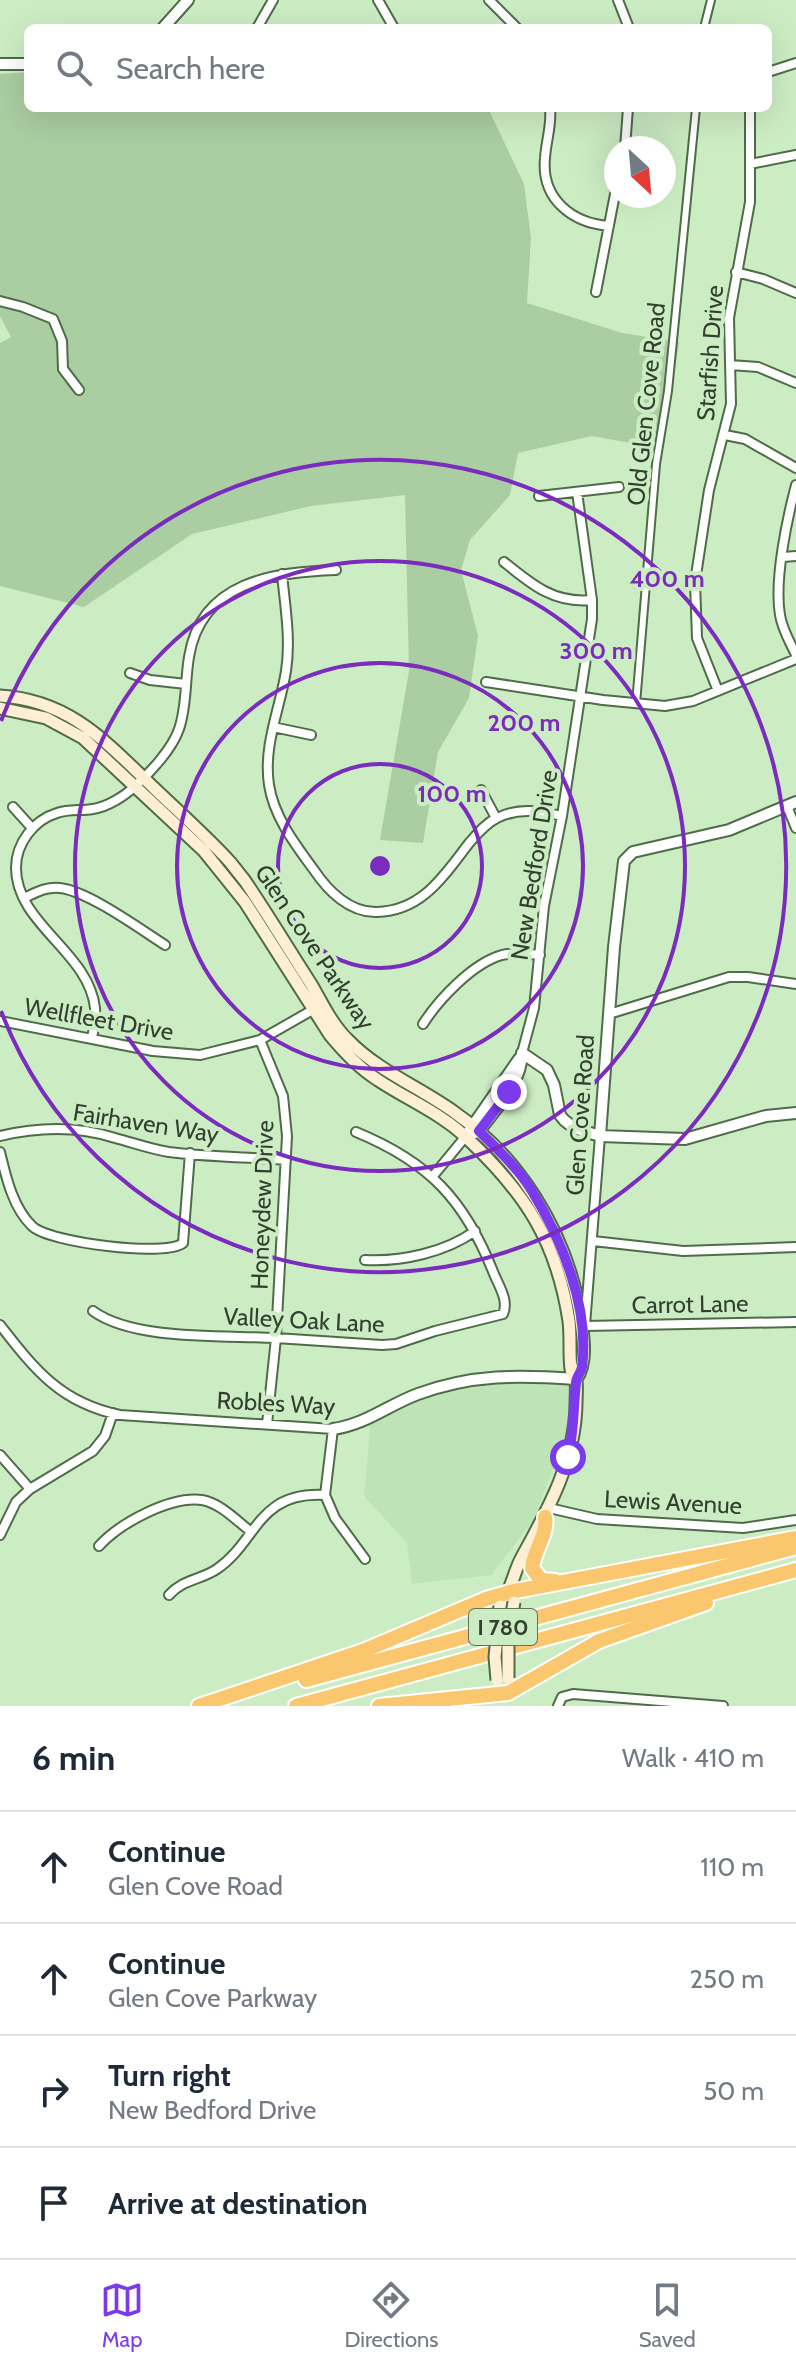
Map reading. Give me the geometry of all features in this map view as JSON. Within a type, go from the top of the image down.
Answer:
[{"type":"highway","points":[[547,1512],[546,1526],[532,1568],[541,1580],[567,1581]]},
{"type":"highway","points":[[199,1706],[337,1660],[486,1599],[512,1597],[567,1581],[796,1538]]},
{"type":"highway","name":"I 780","points":[[210,1706],[796,1547]]},
{"type":"highway","points":[[379,1706],[454,1699],[477,1700],[502,1695],[599,1641],[796,1572]]},
{"type":"highway","name":"I 780","points":[[296,1706],[796,1572]]},
{"type":"main road","name":"Glen Cove Parkway","points":[[0,696],[36,702],[69,715],[96,732],[139,781]]},
{"type":"main road","name":"Glen Cove Parkway","points":[[0,708],[32,713],[72,731],[139,781],[230,862],[278,932],[330,1035],[377,1080],[438,1116],[472,1131],[531,1189],[549,1222],[576,1296],[577,1346]]},
{"type":"main road","name":"Glen Cove Road","points":[[502,1695],[512,1597],[519,1564],[557,1493],[573,1437],[576,1379],[582,1371],[577,1346]]},
{"type":"main road","name":"Glen Cove Road","points":[[502,1695],[496,1633],[500,1606],[512,1597]]},
{"type":"street","points":[[167,24],[188,0]]},
{"type":"street","points":[[259,24],[273,0]]},
{"type":"street","points":[[378,0],[392,24]]},
{"type":"street","points":[[489,0],[513,24]]},
{"type":"street","points":[[618,0],[627,24]]},
{"type":"street","points":[[705,24],[711,0]]},
{"type":"street","points":[[772,71],[796,63]]},
{"type":"street","points":[[0,64],[24,64]]},
{"type":"street","points":[[550,112],[544,169],[549,189],[573,217],[594,225],[609,226]]},
{"type":"street","points":[[626,136],[628,112]]},
{"type":"street","name":"Old Glen Cove Road","points":[[636,704],[656,464],[668,391],[696,112]]},
{"type":"street","name":"Starfish Drive","points":[[718,691],[697,638],[694,606],[706,502],[731,404],[729,318],[750,202],[750,112]]},
{"type":"street","points":[[750,164],[796,155]]},
{"type":"street","points":[[596,292],[612,208]]},
{"type":"street","points":[[736,272],[796,293]]},
{"type":"street","points":[[0,301],[45,315],[57,324],[62,341],[63,369],[79,390]]},
{"type":"street","points":[[730,365],[758,367],[796,383]]},
{"type":"street","points":[[725,435],[745,439],[796,468]]},
{"type":"street","points":[[486,682],[636,704],[680,704],[796,657],[780,615],[787,516],[796,485]]},
{"type":"street","points":[[539,496],[619,487]]},
{"type":"street","name":"New Bedford Drive","points":[[433,1176],[509,1092],[522,1065],[522,1053],[534,1008],[544,906],[581,697],[592,600],[577,492]]},
{"type":"street","points":[[783,557],[796,556]]},
{"type":"street","points":[[504,562],[528,582],[555,598],[592,600]]},
{"type":"street","points":[[92,1038],[95,1007],[82,975],[19,889],[16,867],[22,842],[32,828],[56,813],[108,804],[139,781],[164,754],[179,728],[192,642],[209,612],[241,586],[271,574],[336,570]]},
{"type":"street","points":[[282,574],[288,659],[269,747],[269,788],[279,816],[330,891],[348,904],[368,912],[388,912],[412,905],[436,886],[477,834],[496,818],[532,810],[562,816]]},
{"type":"street","points":[[130,673],[150,680],[186,684]]},
{"type":"street","points":[[273,727],[311,735]]},
{"type":"street","points":[[481,790],[496,818]]},
{"type":"street","points":[[791,804],[796,828]]},
{"type":"street","name":"Glen Cove Road","points":[[577,1346],[585,1326],[593,1241],[621,869],[629,854],[729,830],[791,804]]},
{"type":"street","points":[[13,807],[32,828]]},
{"type":"street","points":[[24,898],[49,888],[68,889],[165,945]]},
{"type":"street","points":[[423,1024],[437,1003],[488,961],[503,955],[540,955]]},
{"type":"street","points":[[609,1014],[729,977],[796,984]]},
{"type":"street","name":"Wellfleet Drive","points":[[0,1021],[186,1055],[239,1047],[260,1040],[318,1007]]},
{"type":"street","name":"Honeydew Drive","points":[[260,1040],[285,1105],[286,1160],[276,1338],[267,1424]]},
{"type":"street","points":[[522,1053],[547,1070],[564,1120],[580,1131],[600,1136],[685,1139],[756,1119],[796,1113]]},
{"type":"street","name":"Fairhaven Way","points":[[0,1136],[41,1128],[66,1129],[114,1137],[140,1147],[286,1160]]},
{"type":"street","name":"Valley Oak Lane","points":[[93,1311],[107,1321],[125,1326],[191,1335],[396,1344],[435,1331],[499,1317],[506,1311],[505,1300],[475,1231],[460,1206],[433,1176],[398,1152],[356,1132]]},
{"type":"street","points":[[0,1152],[16,1204],[32,1228],[57,1239],[150,1248],[176,1248],[183,1243],[190,1153]]},
{"type":"street","points":[[365,1260],[390,1259],[448,1247],[475,1231]]},
{"type":"street","points":[[593,1241],[683,1251],[796,1247]]},
{"type":"street","name":"Carrot Lane","points":[[585,1326],[796,1322]]},
{"type":"street","name":"Robles Way","points":[[0,1325],[26,1359],[52,1385],[78,1402],[113,1413],[333,1429],[364,1421],[414,1396],[463,1380],[517,1375],[576,1379]]},
{"type":"street","points":[[0,1535],[16,1502],[30,1489],[93,1451],[105,1436],[113,1413]]},
{"type":"street","points":[[333,1429],[325,1495],[335,1518],[365,1559]]},
{"type":"street","points":[[0,1455],[30,1489]]},
{"type":"street","points":[[169,1595],[183,1582],[208,1574],[225,1562],[262,1517],[278,1505],[325,1495]]},
{"type":"street","points":[[99,1546],[112,1532],[177,1501],[209,1503],[228,1513],[250,1531]]},
{"type":"street","name":"Lewis Avenue","points":[[547,1512],[597,1519],[743,1528],[796,1520]]},
{"type":"street","points":[[558,1706],[562,1697],[573,1694],[723,1706]]},
{"type":"shaded area","points":[[24,72],[24,112],[490,112],[524,184],[531,238],[527,303],[622,333],[679,342],[663,449],[592,436],[518,453],[510,495],[470,540],[461,570],[478,636],[469,698],[438,752],[423,843],[380,840],[409,671],[405,495],[311,506],[192,534],[84,607],[0,586],[0,343],[11,337],[0,316],[0,74]]},
{"type":"shaded area","points":[[508,1378],[573,1384],[568,1432],[532,1522],[491,1575],[412,1584],[407,1543],[364,1496],[368,1424],[412,1402],[464,1382]]},
{"type":"route","points":[[509,1092],[479,1131],[531,1189],[557,1239],[576,1296],[581,1319],[582,1371],[576,1379],[576,1418],[568,1457]]}]
